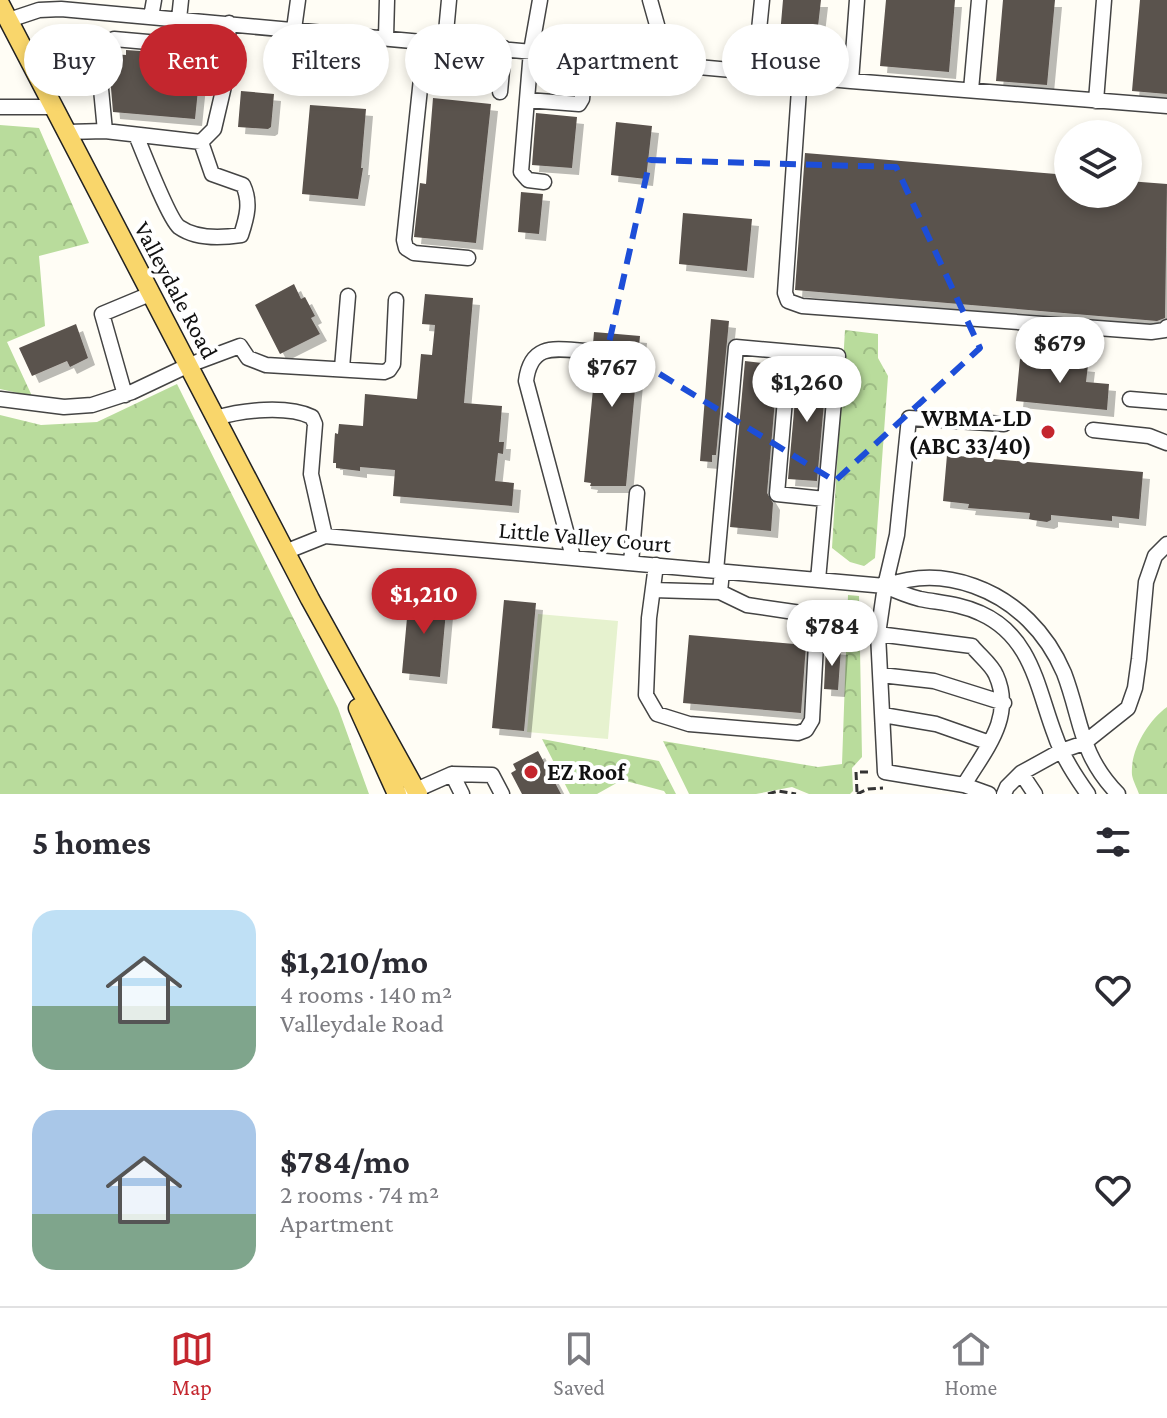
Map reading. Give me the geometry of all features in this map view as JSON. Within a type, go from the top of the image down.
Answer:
[{"type":"main road","name":"Valleydale Road","points":[[4,12],[310,599],[332,657],[378,749],[410,793]]},
{"type":"street","points":[[151,17],[154,0]]},
{"type":"street","points":[[179,19],[181,0]]},
{"type":"street","points":[[295,24],[298,0]]},
{"type":"street","points":[[385,0],[386,24]]},
{"type":"street","points":[[447,24],[449,0]]},
{"type":"street","points":[[536,24],[540,0]]},
{"type":"street","points":[[650,0],[657,24]]},
{"type":"street","points":[[760,24],[762,0]]},
{"type":"street","points":[[857,0],[851,81],[1167,106]]},
{"type":"street","points":[[971,90],[979,0]]},
{"type":"street","points":[[1096,101],[1104,0]]},
{"type":"street","points":[[4,12],[38,5],[263,26]]},
{"type":"street","points":[[528,88],[521,172],[528,180],[544,182]]},
{"type":"street","points":[[102,96],[105,131]]},
{"type":"street","points":[[201,142],[214,129],[222,96]]},
{"type":"street","points":[[419,96],[404,240],[406,248],[414,253],[468,258]]},
{"type":"street","points":[[527,100],[579,104],[582,96]]},
{"type":"street","points":[[799,96],[785,293],[788,301],[802,306],[1151,332],[1167,327]]},
{"type":"street","points":[[0,107],[54,107]]},
{"type":"street","points":[[67,132],[105,131],[201,142]]},
{"type":"street","points":[[136,135],[176,225],[191,233],[222,237],[241,235],[247,214],[247,195],[243,185],[212,174],[201,142]]},
{"type":"street","points":[[125,395],[102,314],[150,294]]},
{"type":"street","points":[[342,368],[348,296]]},
{"type":"street","points":[[0,399],[64,407],[92,405],[125,395],[189,365],[240,346],[248,358],[257,363],[384,372],[393,364],[396,300]]},
{"type":"street","points":[[720,592],[736,347],[838,356],[818,580]]},
{"type":"street","points":[[573,557],[526,381],[532,360],[541,351],[586,351]]},
{"type":"street","points":[[789,352],[777,494],[825,499]]},
{"type":"street","points":[[1130,399],[1167,402]]},
{"type":"street","points":[[216,418],[258,410],[312,417],[315,424],[311,474],[325,536]]},
{"type":"street","points":[[989,794],[964,785],[885,772],[878,634],[897,535],[909,418],[1004,424]]},
{"type":"street","points":[[1093,430],[1149,436],[1167,443]]},
{"type":"street","points":[[631,563],[637,493]]},
{"type":"street","name":"Little Valley Court","points":[[285,552],[325,536],[885,586]]},
{"type":"street","points":[[1004,794],[1021,773],[1061,751],[1084,743],[1128,708],[1135,688],[1146,582],[1155,556],[1167,544]]},
{"type":"street","points":[[653,590],[720,592],[747,605],[801,613],[817,625],[812,720],[806,730],[798,733],[689,724],[657,714],[646,695],[649,618],[656,565]]},
{"type":"street","points":[[885,586],[908,578],[945,579],[984,590],[1016,608],[1032,623],[1054,653],[1065,675],[1084,743],[1103,777],[1118,794]]},
{"type":"street","points":[[885,586],[906,595],[960,605],[982,613],[1013,635],[1032,663],[1061,751],[1088,794]]},
{"type":"street","points":[[878,634],[972,646],[996,673],[1004,703],[1000,726],[964,785]]},
{"type":"street","points":[[881,675],[934,681],[1004,703]]},
{"type":"street","points":[[883,715],[936,724],[990,743]]},
{"type":"street","points":[[1021,773],[1035,794]]},
{"type":"street","points":[[410,793],[452,774],[492,775],[502,794]]},
{"type":"street","points":[[452,774],[462,794]]},
{"type":"path","points":[[885,772],[856,772],[857,794],[868,789],[892,787]]},
{"type":"path","points":[[768,794],[778,791],[796,794]]},
{"type":"highlighted area","points":[[650,160],[896,167],[980,348],[835,481],[609,343]]},
{"type":"green space","points":[[0,125],[39,128],[89,243],[39,256],[45,326],[7,342],[32,396],[0,389]]},
{"type":"green space","points":[[845,330],[878,334],[878,358],[888,376],[875,558],[864,566],[850,562],[832,548]]},
{"type":"green space","points":[[177,384],[338,708],[369,794],[0,794],[0,415],[41,425],[97,422]]},
{"type":"green space","points":[[848,595],[859,596],[862,757],[852,768],[853,791],[850,794],[809,794],[792,787],[756,794],[689,794],[663,741],[818,767],[842,764]]},
{"type":"green space","points":[[538,614],[618,621],[608,739],[527,732]]},
{"type":"green space","points":[[1167,707],[1167,794],[1139,794],[1132,775],[1137,746],[1153,720]]},
{"type":"green space","points":[[542,739],[659,761],[676,794],[666,794],[622,780],[597,794],[570,794]]},
{"type":"building","points":[[783,0],[821,0],[818,24],[781,24]]},
{"type":"building","points":[[886,0],[955,0],[949,72],[880,66]]},
{"type":"building","points":[[1003,0],[1055,0],[1047,85],[996,81]]},
{"type":"building","points":[[1140,0],[1167,0],[1167,94],[1132,91]]},
{"type":"building","points":[[126,50],[139,51],[139,96],[197,96],[195,119],[113,112],[112,96],[123,96],[123,55],[126,55]]},
{"type":"building","points":[[247,92],[274,96],[271,127],[238,127],[241,96],[247,96]]},
{"type":"building","points":[[433,98],[491,104],[476,243],[414,237],[420,183],[426,184]]},
{"type":"building","points":[[310,105],[366,109],[358,199],[302,194]]},
{"type":"building","points":[[536,113],[577,117],[572,168],[532,165]]},
{"type":"building","points":[[616,122],[652,126],[646,179],[611,175]]},
{"type":"building","points":[[805,153],[1054,174],[1054,208],[1142,208],[1142,182],[1167,184],[1165,318],[1157,321],[795,290]]},
{"type":"building","points":[[521,192],[543,194],[539,234],[518,232]]},
{"type":"building","points":[[683,213],[752,219],[747,271],[679,264]]},
{"type":"building","points":[[294,284],[315,316],[311,318],[320,334],[280,354],[255,305]]},
{"type":"building","points":[[425,294],[473,298],[464,403],[502,406],[499,442],[504,442],[503,454],[498,453],[495,481],[514,483],[512,506],[393,496],[395,470],[360,467],[360,471],[336,468],[336,463],[333,463],[335,433],[338,434],[339,424],[363,426],[365,394],[417,399],[421,354],[432,355],[435,325],[422,324]]},
{"type":"building","points":[[711,319],[729,321],[716,455],[712,455],[712,462],[700,461]]},
{"type":"building","points":[[76,324],[88,358],[70,367],[67,361],[32,376],[19,348]]},
{"type":"building","points":[[594,332],[640,336],[626,486],[590,486],[591,483],[584,482],[594,379],[591,379],[592,358],[596,351]]},
{"type":"building","points":[[1020,359],[1088,365],[1086,382],[1109,384],[1107,410],[1016,401]]},
{"type":"building","points":[[745,361],[778,365],[767,493],[773,503],[771,531],[730,527]]},
{"type":"building","points":[[798,366],[827,369],[817,481],[788,479]]},
{"type":"building","name":"WBMA-LD (ABC 33/40)","points":[[947,455],[1143,472],[1139,519],[1112,516],[1112,521],[1051,515],[1051,520],[1047,522],[1029,519],[1030,513],[968,508],[969,504],[943,501]]},
{"type":"building","points":[[409,596],[447,600],[440,677],[402,673]]},
{"type":"building","points":[[504,600],[536,603],[524,731],[492,728]]},
{"type":"building","points":[[689,635],[806,645],[801,713],[683,703]]},
{"type":"building","points":[[826,647],[841,648],[838,690],[824,689]]},
{"type":"building","name":"EZ Roof","points":[[538,751],[561,794],[522,794],[511,773],[516,770],[513,764]]},
{"type":"place","name":"WBMA-LD (ABC 33/40)","points":[[1048,432]]},
{"type":"place","name":"EZ Roof","points":[[531,772]]}]
